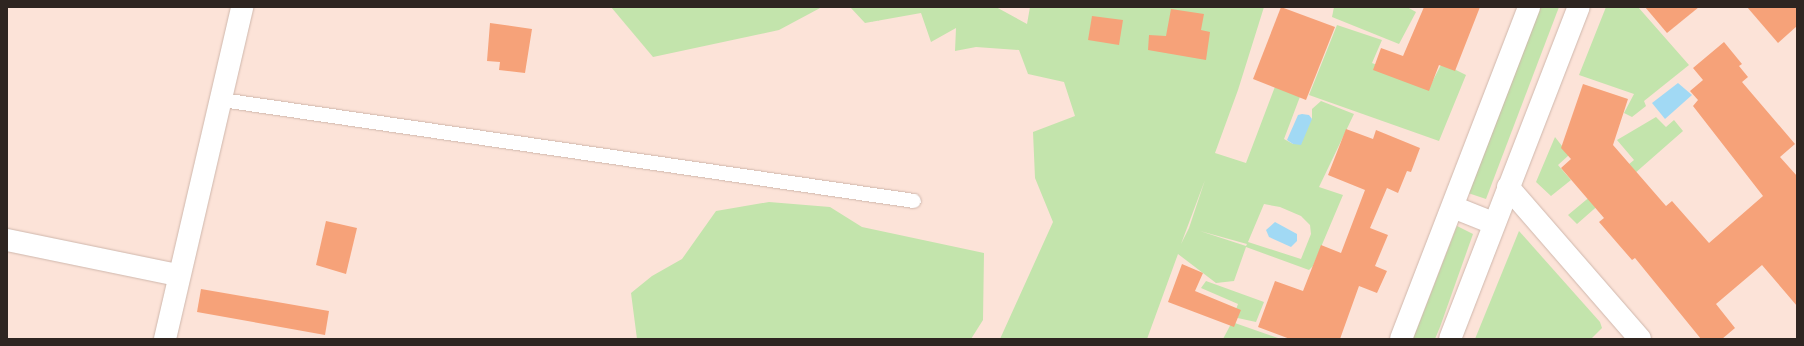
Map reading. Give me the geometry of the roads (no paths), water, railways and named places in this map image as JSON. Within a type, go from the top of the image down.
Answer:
[{"type":"street","points":[[165,339],[178,276],[222,100],[242,7]]},
{"type":"street","points":[[1401,339],[1529,7]]},
{"type":"street","points":[[1450,339],[1493,223],[1579,7]]},
{"type":"street","points":[[1508,187],[1640,339]]},
{"type":"street","points":[[1453,207],[1493,223]]},
{"type":"street","points":[[7,240],[178,276]]},
{"type":"lane","points":[[222,100],[914,201]]},
{"type":"water","points":[[1678,83],[1692,95],[1665,119],[1652,103]]},
{"type":"water","points":[[1298,115],[1309,115],[1312,119],[1301,145],[1293,144],[1287,140]]},
{"type":"water","points":[[1275,222],[1297,234],[1297,241],[1291,247],[1269,237],[1266,230]]}]
